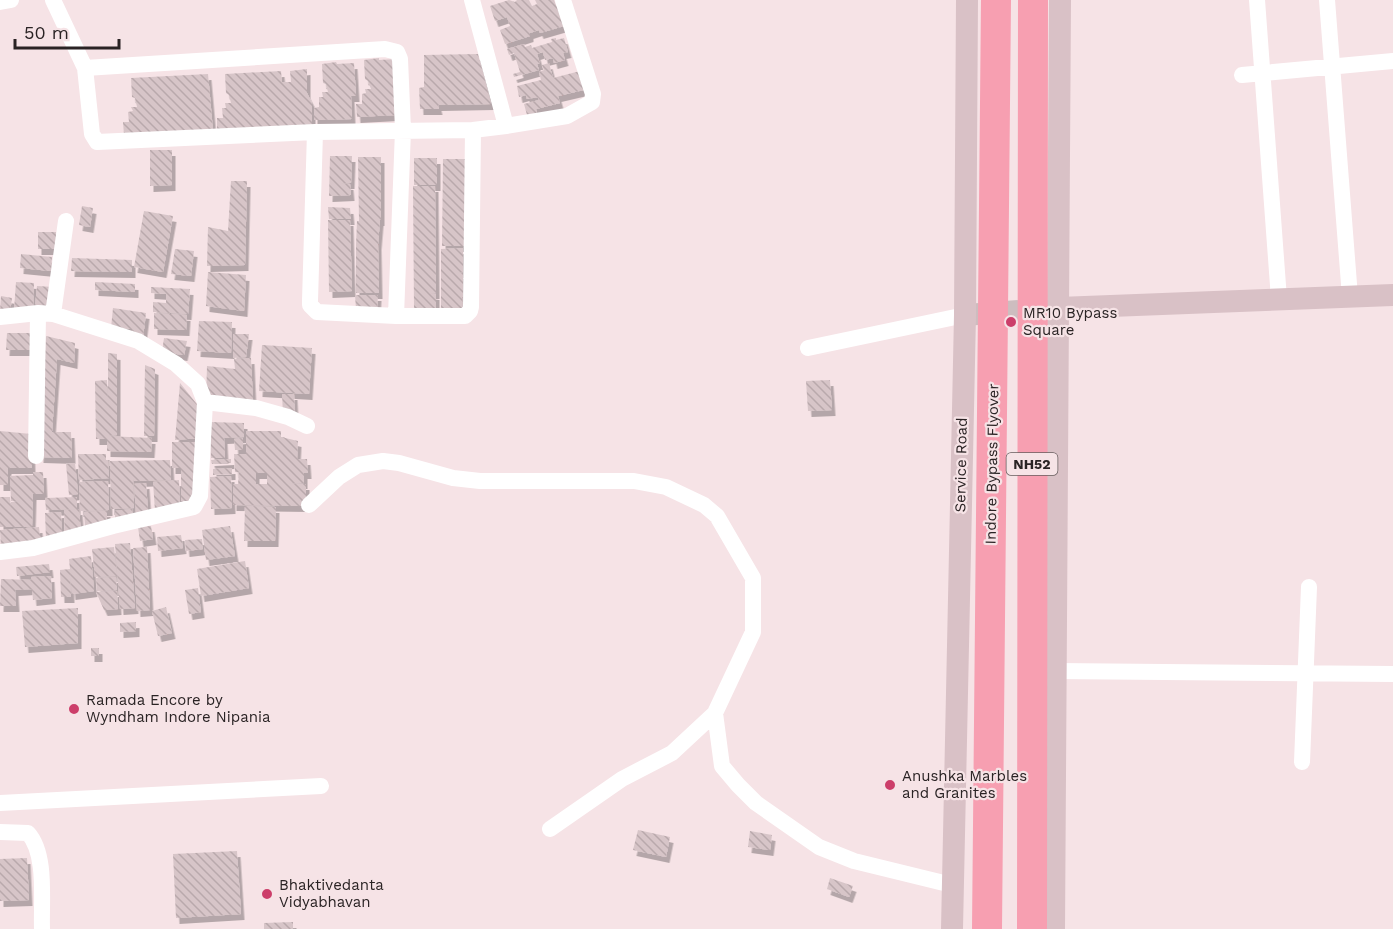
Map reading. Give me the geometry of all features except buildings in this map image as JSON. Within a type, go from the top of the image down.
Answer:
[{"type":"highway","name":"Indore Bypass Flyover","points":[[987,928],[996,0]]},
{"type":"highway","name":"NH52","points":[[1032,929],[1033,0]]},
{"type":"street","points":[[0,3],[11,0]]},
{"type":"street","points":[[53,0],[85,68],[92,134],[97,142],[315,132],[472,130],[567,116],[592,102],[593,94],[563,0]]},
{"type":"street","points":[[472,0],[506,126]]},
{"type":"street","name":"Service Road","points":[[952,929],[965,315],[967,0]]},
{"type":"street","points":[[1054,929],[1060,0]]},
{"type":"street","points":[[1257,0],[1279,299]]},
{"type":"street","points":[[1327,0],[1350,297]]},
{"type":"street","points":[[85,68],[391,50],[397,52],[400,58],[403,130],[396,316]]},
{"type":"street","points":[[1242,75],[1393,61]]},
{"type":"street","points":[[315,132],[310,305],[317,312],[396,316],[465,316],[470,311],[472,130]]},
{"type":"street","points":[[36,456],[45,313],[66,221]]},
{"type":"street","points":[[1059,308],[1393,295]]},
{"type":"street","points":[[0,317],[45,313],[138,341],[176,364],[198,384],[204,402],[200,496],[194,507],[33,548],[0,552]]},
{"type":"street","points":[[808,348],[965,315]]},
{"type":"street","points":[[204,402],[256,408],[288,417],[307,426]]},
{"type":"street","points":[[309,505],[339,477],[358,465],[383,461],[399,463],[453,478],[480,481],[634,481],[666,487],[704,505],[717,516],[753,578],[753,632],[715,713],[672,753],[622,779],[550,829]]},
{"type":"street","points":[[1302,762],[1309,587]]},
{"type":"street","points":[[1056,671],[1393,674]]},
{"type":"street","points":[[715,713],[722,766],[756,803],[819,847],[854,861],[952,885]]},
{"type":"street","points":[[0,803],[321,786]]},
{"type":"street","points":[[0,832],[28,833],[35,841],[39,856],[42,929]]},
{"type":"tunnel","points":[[965,315],[1047,309]]},
{"type":"place","name":"MR10 Bypass Square","points":[[1011,322]]},
{"type":"place","name":"Ramada Encore by Wyndham Indore Nipania","points":[[74,709]]},
{"type":"place","name":"Anushka Marbles and Granites","points":[[890,785]]},
{"type":"place","name":"Bhaktivedanta Vidyabhavan","points":[[267,894]]}]
